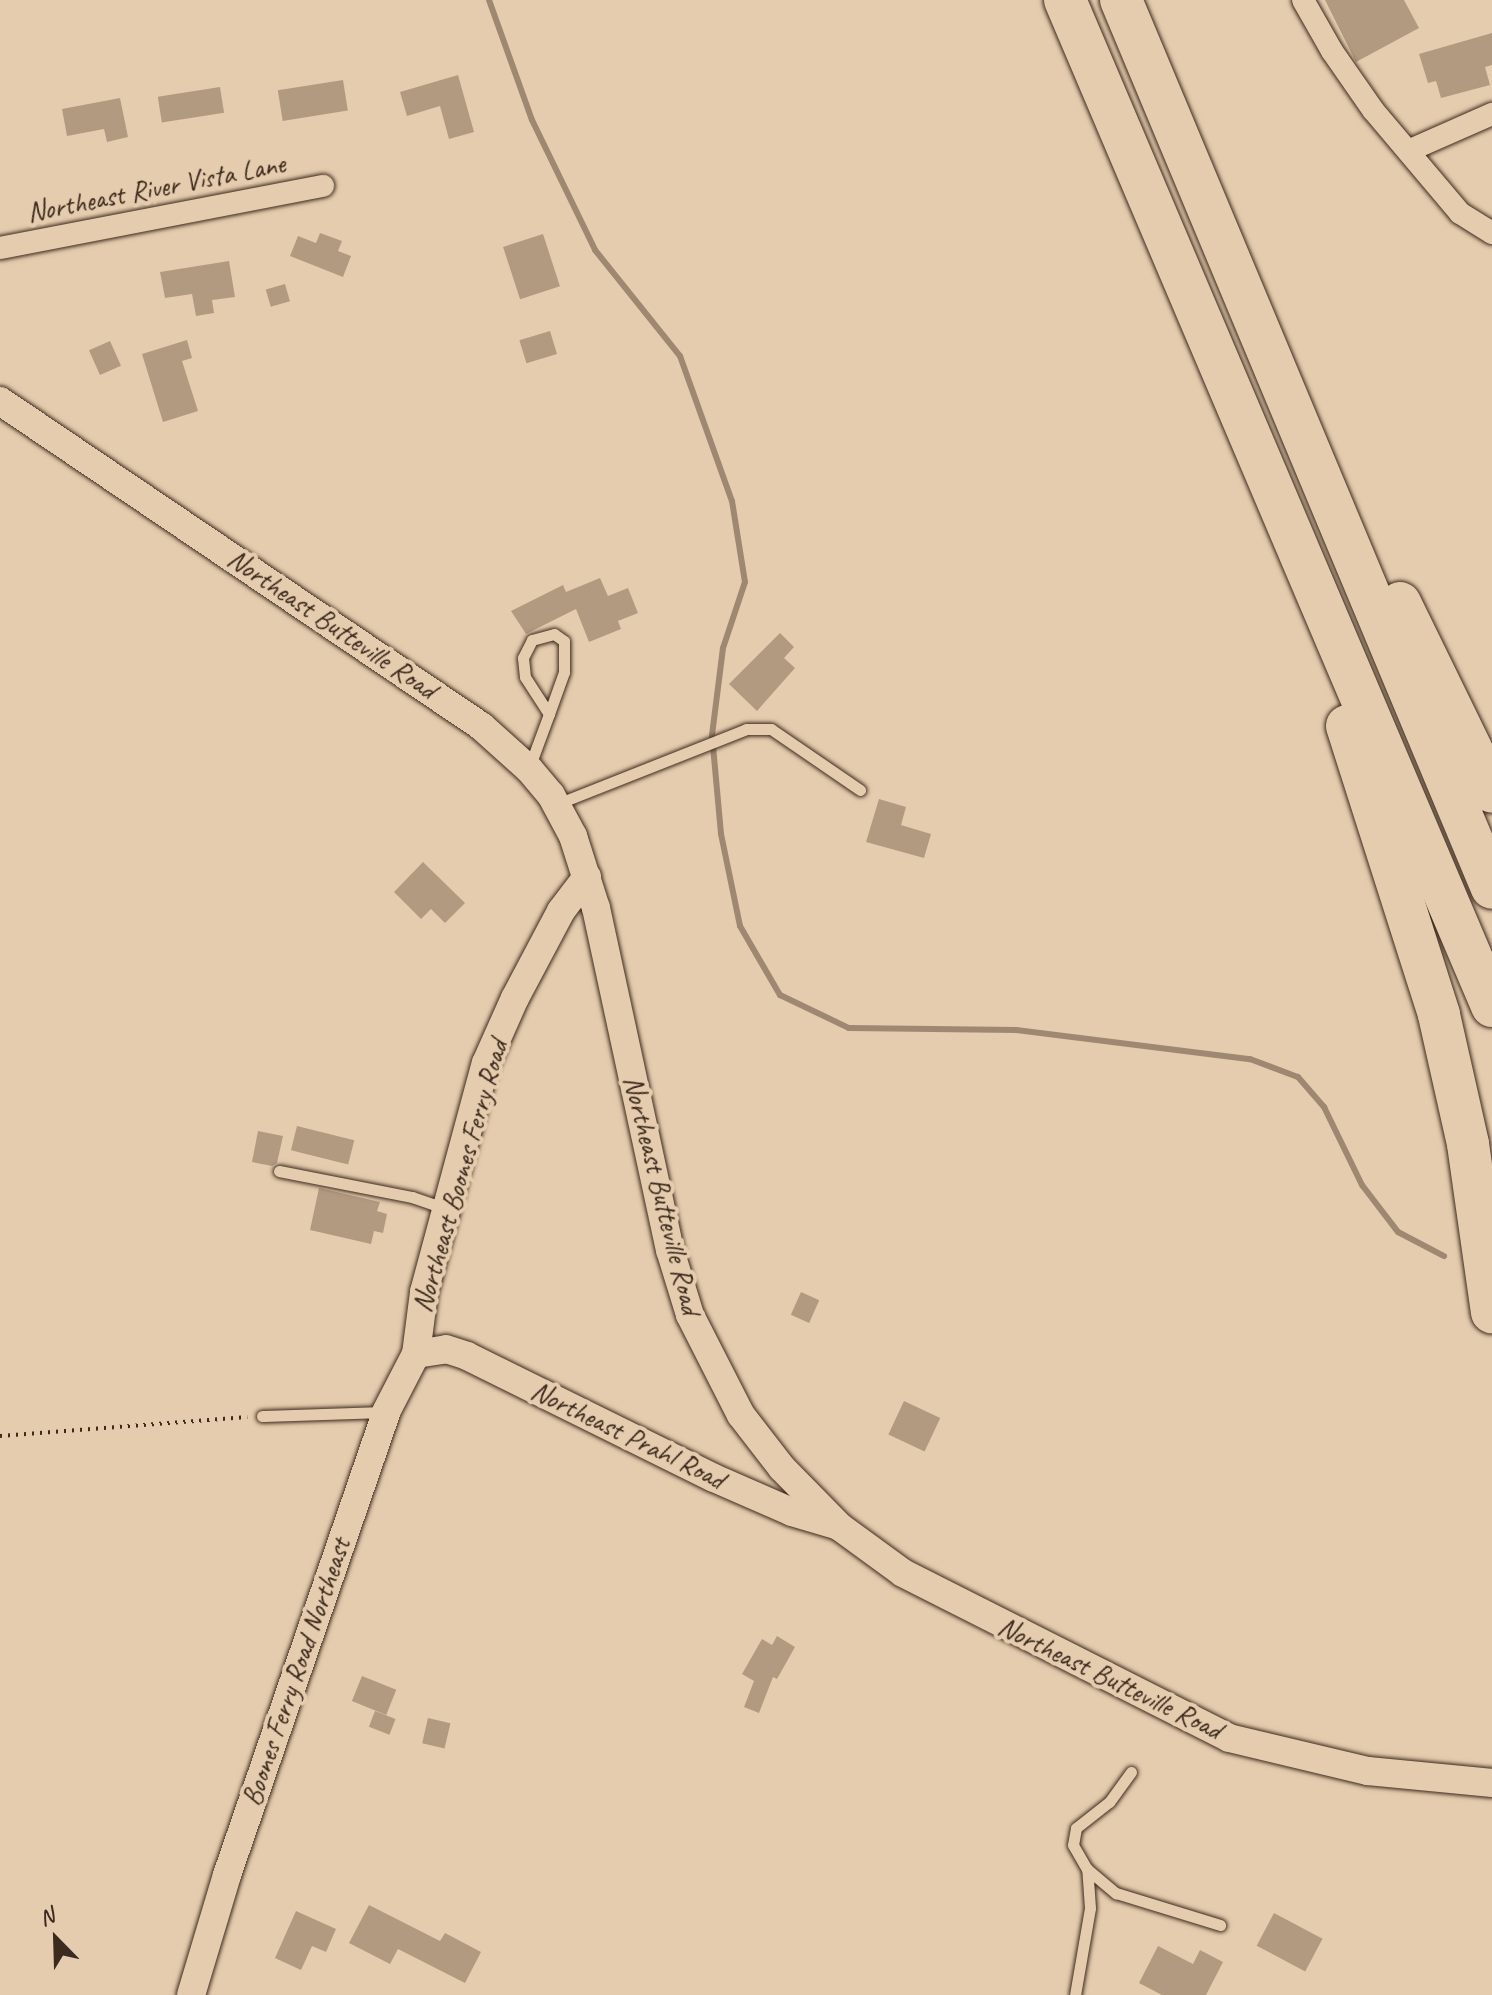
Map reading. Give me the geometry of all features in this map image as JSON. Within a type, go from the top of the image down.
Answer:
[{"type":"highway","points":[[1065,0],[1492,1006]]},
{"type":"highway","points":[[1121,0],[1291,402],[1335,519],[1492,888]]},
{"type":"highway","points":[[1291,402],[1356,512],[1492,792]]},
{"type":"highway","points":[[1274,496],[1439,1015],[1468,1144],[1492,1312]]},
{"type":"street","points":[[1303,0],[1357,86],[1408,151],[1460,213],[1492,233]]},
{"type":"street","points":[[1408,151],[1492,114]]},
{"type":"street","name":"Northeast River Vista Lane","points":[[0,248],[323,186]]},
{"type":"street","name":"Northeast Butteville Road","points":[[0,401],[448,703],[505,745],[529,769],[557,805],[587,877],[670,1250],[690,1315],[741,1415],[782,1468],[840,1527],[903,1573],[1229,1738],[1319,1762],[1368,1771],[1492,1783]]},
{"type":"street","name":"Northeast Boones Ferry Road","points":[[416,1354],[424,1292],[492,1050],[515,998],[561,911],[587,877]]},
{"type":"street","name":"Northeast Prahl Road","points":[[416,1354],[446,1349],[467,1356],[725,1483],[792,1512],[840,1527]]},
{"type":"street","name":"Boones Ferry Road Northeast","points":[[191,1995],[227,1875],[386,1412],[416,1354]]},
{"type":"lane","points":[[529,769],[549,714],[564,672],[564,641],[554,634],[532,640],[523,658],[525,677],[549,714]]},
{"type":"lane","points":[[557,805],[746,729],[771,729],[860,790]]},
{"type":"lane","points":[[279,1171],[412,1197],[446,1209]]},
{"type":"lane","points":[[262,1416],[386,1412]]},
{"type":"lane","points":[[1131,1772],[1109,1802],[1076,1828],[1073,1845],[1087,1869],[1116,1893],[1220,1925]]},
{"type":"lane","points":[[1075,1995],[1090,1908],[1087,1869]]},
{"type":"path","points":[[0,1436],[262,1416]]},
{"type":"building","points":[[1325,0],[1404,0],[1419,28],[1356,62]]},
{"type":"building","points":[[1492,33],[1492,65],[1485,67],[1490,85],[1441,98],[1436,81],[1428,83],[1419,54]]},
{"type":"building","points":[[458,75],[474,132],[449,139],[440,106],[407,116],[400,92]]},
{"type":"building","points":[[343,80],[348,111],[283,121],[278,90]]},
{"type":"building","points":[[220,87],[224,113],[162,123],[158,97]]},
{"type":"building","points":[[120,98],[128,137],[107,142],[104,129],[67,136],[62,109]]},
{"type":"building","points":[[320,233],[342,241],[338,251],[351,256],[343,277],[290,256],[298,236],[316,243]]},
{"type":"building","points":[[543,234],[560,286],[520,299],[503,247]]},
{"type":"building","points":[[229,261],[235,297],[212,300],[214,313],[196,316],[192,294],[165,298],[160,272]]},
{"type":"building","points":[[285,284],[290,301],[271,307],[266,290]]},
{"type":"building","points":[[550,331],[557,354],[526,363],[519,340]]},
{"type":"building","points":[[187,340],[192,358],[182,361],[198,411],[163,422],[142,354]]},
{"type":"building","points":[[110,341],[121,366],[100,375],[89,350]]},
{"type":"building","points":[[600,578],[608,596],[628,588],[638,613],[618,621],[621,629],[589,642],[576,609],[526,634],[511,611],[563,585],[566,592]]},
{"type":"building","points":[[780,633],[794,647],[784,658],[795,668],[757,711],[729,684]]},
{"type":"building","points":[[879,799],[906,807],[901,825],[931,834],[924,858],[866,842]]},
{"type":"building","points":[[423,862],[465,903],[445,923],[431,909],[421,919],[394,892]]},
{"type":"building","points":[[297,1126],[354,1140],[348,1165],[291,1150]]},
{"type":"building","points":[[258,1131],[283,1136],[277,1163],[272,1166],[252,1162]]},
{"type":"building","points":[[319,1188],[380,1202],[377,1211],[387,1214],[383,1233],[374,1231],[371,1244],[310,1230]]},
{"type":"building","points":[[801,1292],[819,1300],[809,1323],[791,1315]]},
{"type":"building","points":[[904,1401],[940,1418],[925,1451],[888,1435]]},
{"type":"building","points":[[777,1636],[795,1647],[777,1679],[773,1677],[759,1713],[744,1707],[754,1681],[742,1674],[762,1639],[772,1645]]},
{"type":"building","points":[[362,1676],[396,1690],[386,1715],[352,1701]]},
{"type":"building","points":[[375,1711],[396,1719],[389,1735],[369,1727]]},
{"type":"building","points":[[428,1718],[450,1723],[445,1749],[422,1743]]},
{"type":"building","points":[[369,1905],[440,1941],[445,1933],[481,1952],[465,1983],[398,1949],[390,1964],[349,1943]]},
{"type":"building","points":[[296,1911],[336,1929],[326,1952],[312,1946],[301,1970],[275,1958]]},
{"type":"building","points":[[1274,1913],[1323,1939],[1305,1971],[1257,1946]]},
{"type":"building","points":[[1158,1946],[1193,1964],[1200,1950],[1223,1962],[1206,1995],[1162,1995],[1139,1983]]},
{"type":"waterway","points":[[489,0],[532,120],[595,250],[680,356],[732,501],[745,582],[723,648],[712,735],[721,834],[740,926],[780,995],[849,1028],[1016,1030],[1250,1059],[1298,1077],[1324,1107],[1362,1185],[1398,1232],[1444,1256]]}]
